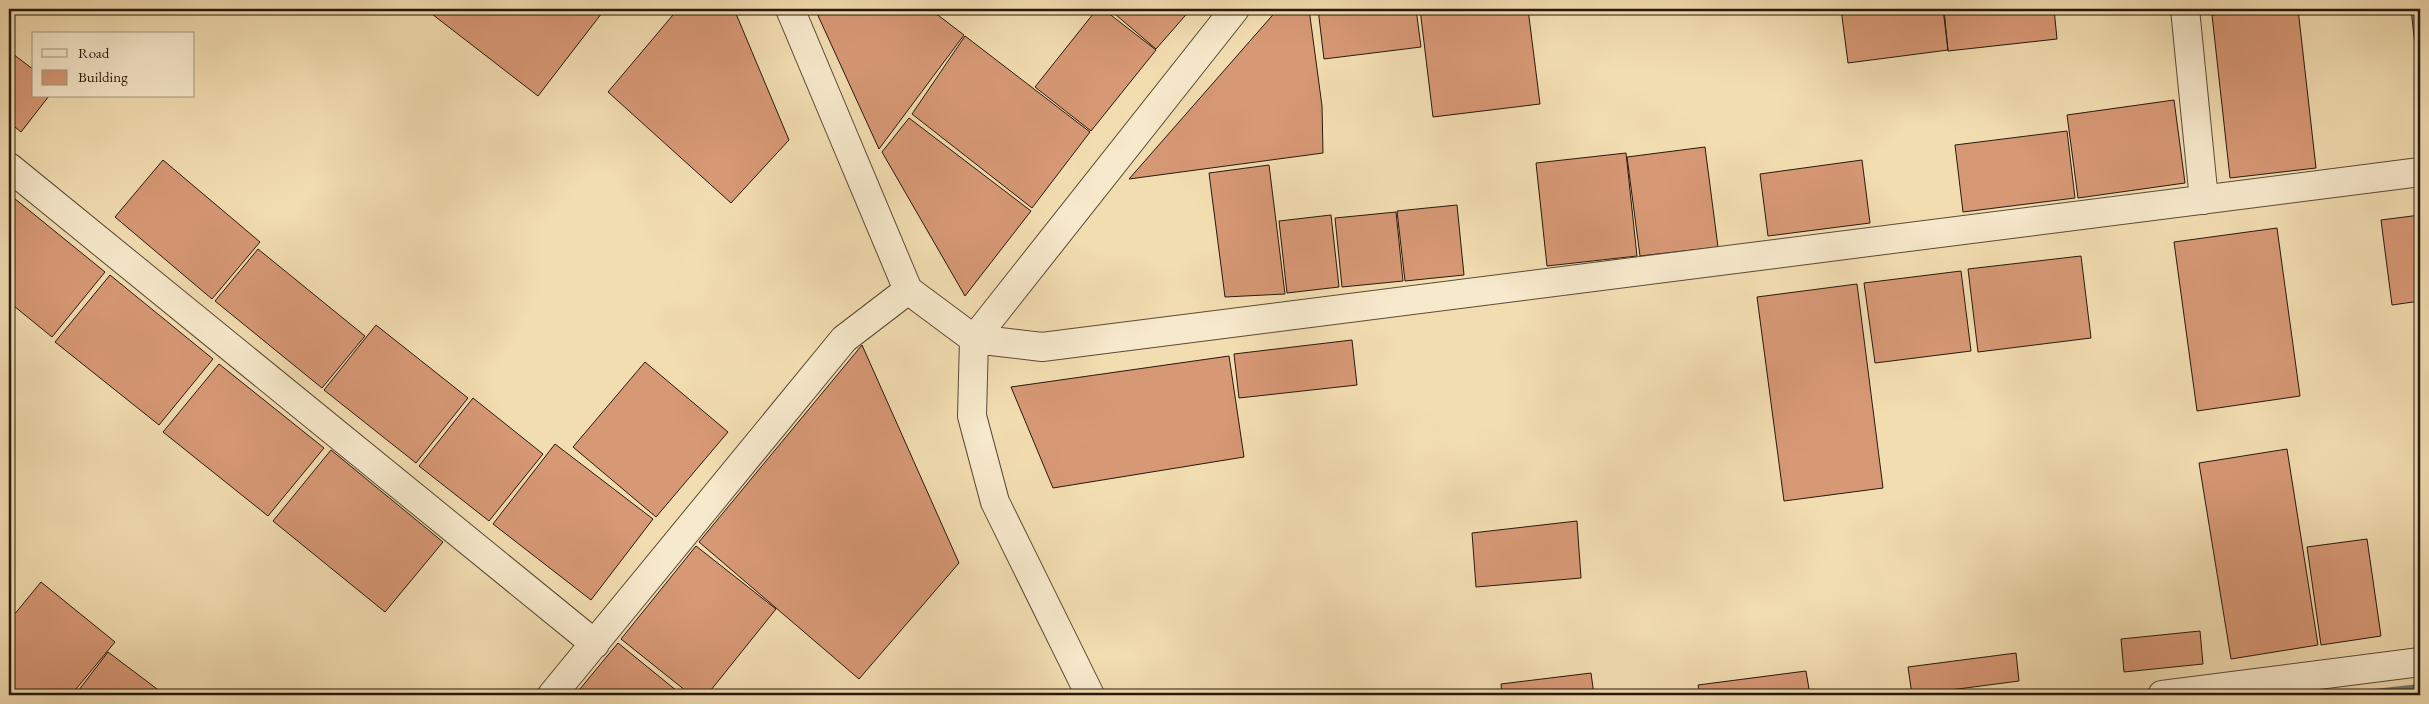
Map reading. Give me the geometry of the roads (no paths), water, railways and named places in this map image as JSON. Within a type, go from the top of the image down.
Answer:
[{"type":"street","points":[[790,9],[908,290],[974,339],[1042,347],[2420,172]]},
{"type":"street","points":[[1090,695],[995,502],[972,416],[974,339],[1235,9]]},
{"type":"street","points":[[2184,9],[2204,200]]},
{"type":"street","points":[[9,167],[595,644]]},
{"type":"street","points":[[552,695],[844,340],[908,290]]},
{"type":"street","points":[[2162,695],[2420,662]]},
{"type":"waterway","points":[[2365,695],[2420,689]]}]
